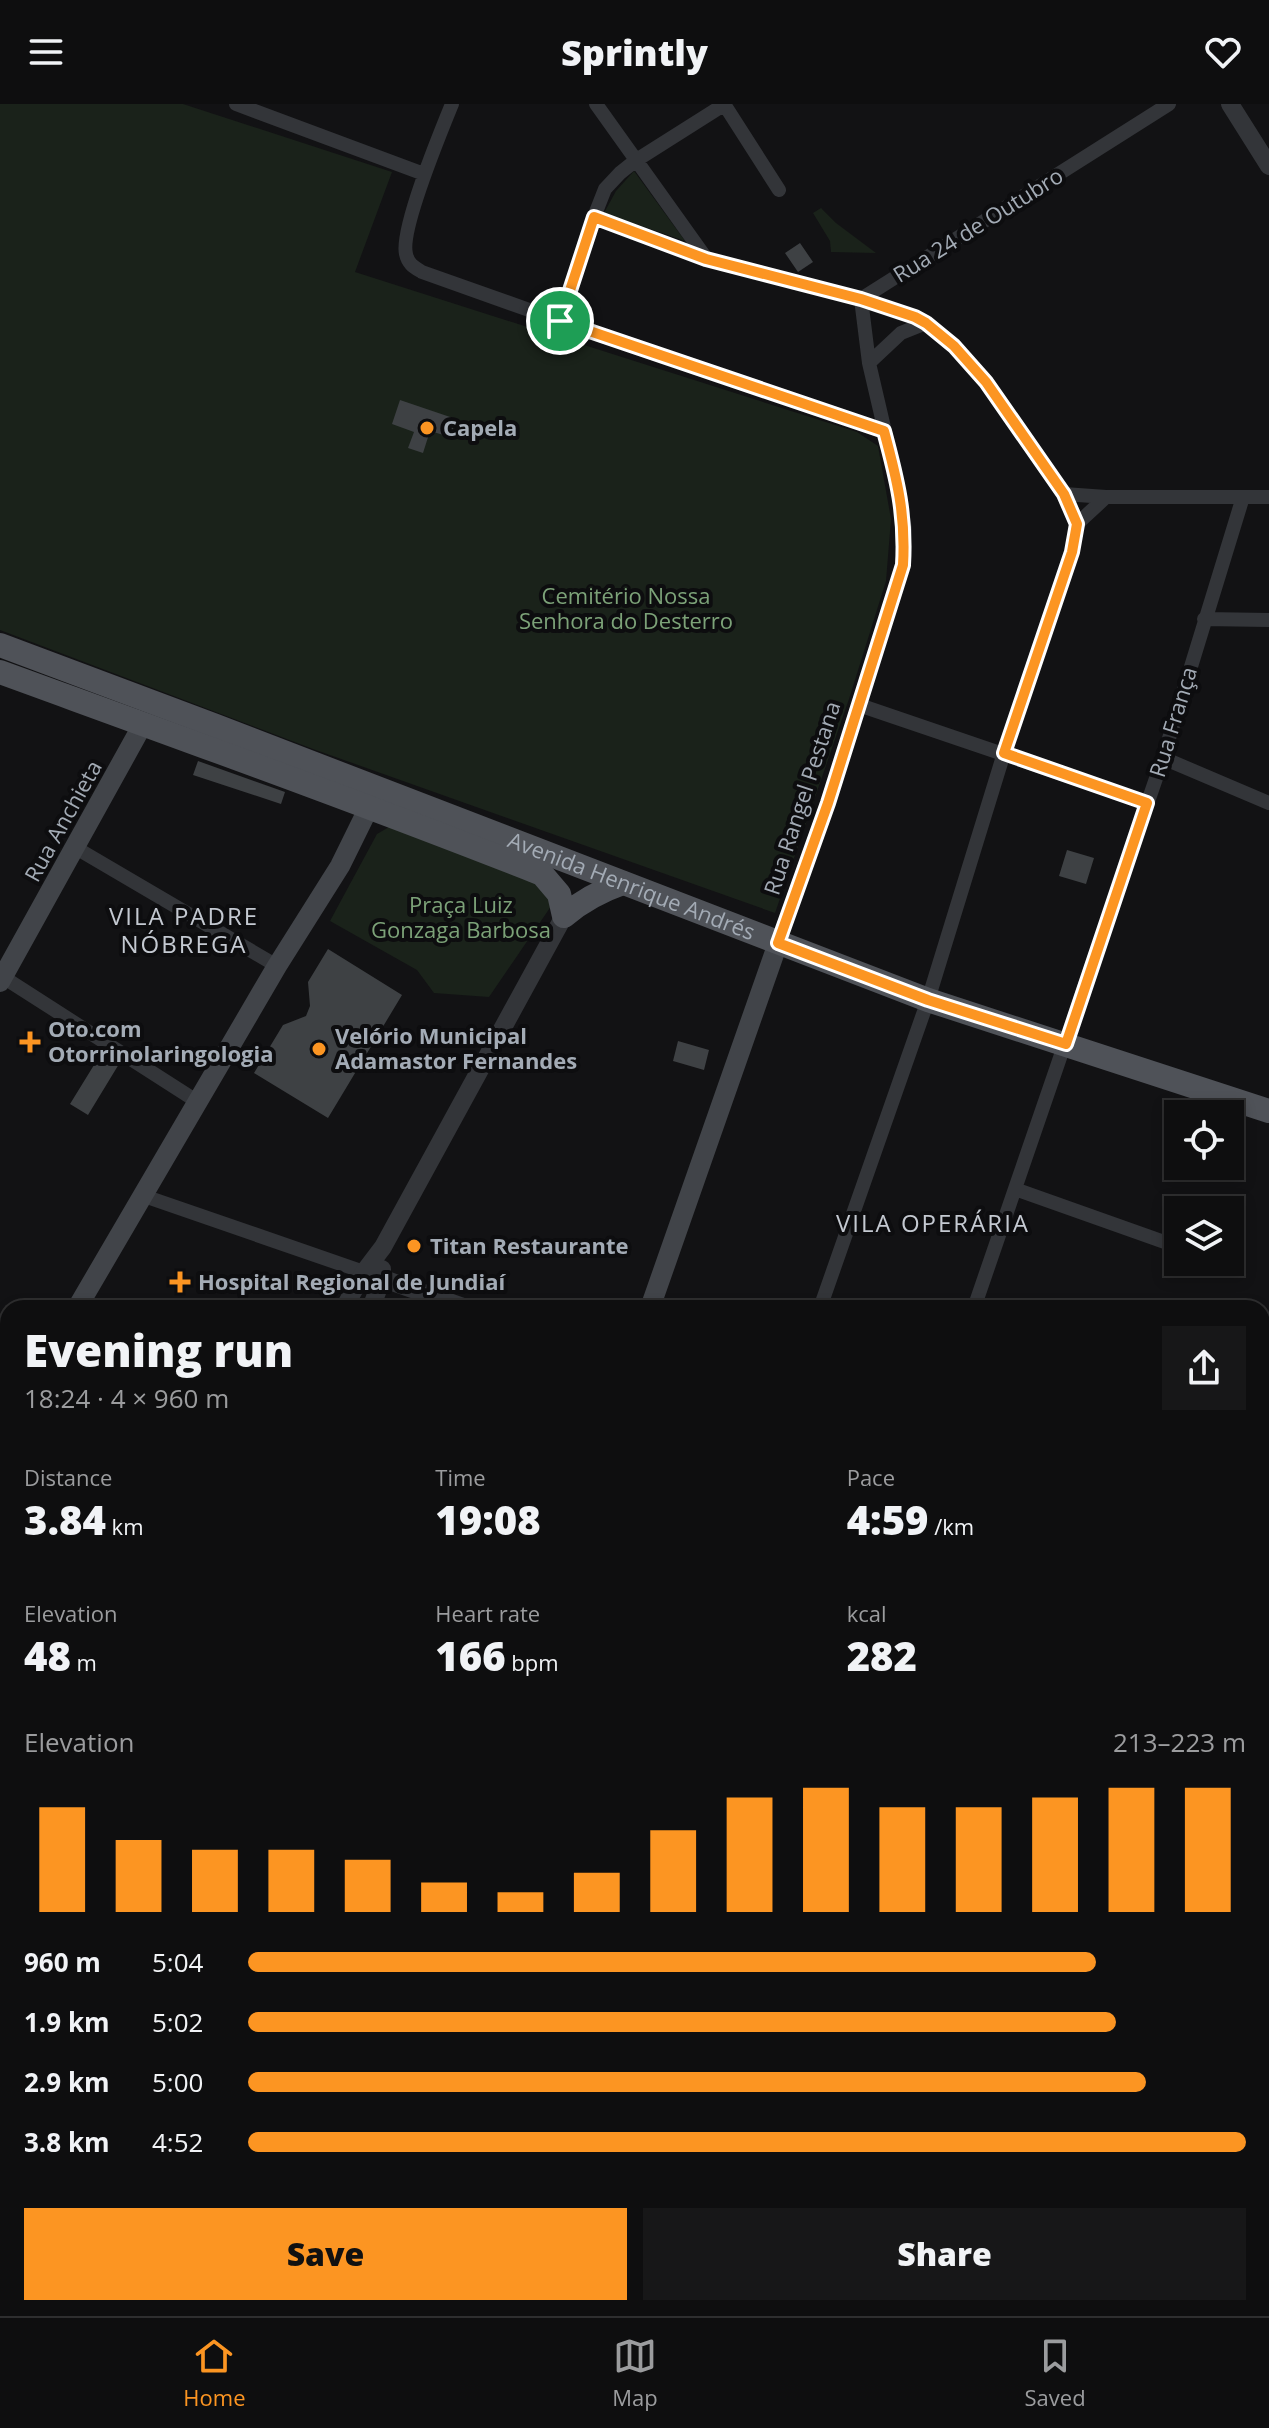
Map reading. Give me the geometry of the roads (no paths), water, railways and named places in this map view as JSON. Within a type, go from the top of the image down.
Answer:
[{"type":"main road","name":"Avenida Henrique Andrés","points":[[0,645],[216,726],[542,874],[559,894],[564,916]]},
{"type":"main road","name":"Avenida Henrique Andrés","points":[[0,672],[143,724],[623,883],[928,1000],[1269,1111]]},
{"type":"main road","points":[[143,724],[156,716],[195,725],[216,726]]},
{"type":"main road","name":"Rua Anchieta","points":[[1,979],[143,724]]},
{"type":"main road","points":[[82,1300],[277,966],[340,866],[374,798]]},
{"type":"main road","points":[[564,916],[583,900],[623,883]]},
{"type":"main road","name":"Rua Rangel Pestana","points":[[653,1300],[778,943]]},
{"type":"street","points":[[236,104],[424,174]]},
{"type":"street","points":[[452,104],[424,174],[405,242],[411,265],[422,272],[560,321],[884,431]]},
{"type":"street","points":[[596,104],[706,259]]},
{"type":"street","points":[[560,321],[605,189],[635,161],[724,104],[779,190]]},
{"type":"street","name":"Rua 24 de Outubro","points":[[861,299],[1169,104]]},
{"type":"street","points":[[1230,104],[1269,166]]},
{"type":"street","points":[[594,217],[706,259],[861,299],[926,323],[954,346],[986,382],[1064,494],[1077,524],[1072,552],[1004,753],[928,1000],[823,1300]]},
{"type":"street","points":[[861,299],[869,363],[884,431]]},
{"type":"street","points":[[869,363],[901,333],[926,323]]},
{"type":"street","name":"Rua Rangel Pestana","points":[[778,943],[828,803],[903,565],[905,530],[884,431]]},
{"type":"street","points":[[1064,494],[1269,497]]},
{"type":"street","points":[[1077,524],[1106,497]]},
{"type":"street","name":"Rua França","points":[[977,1300],[1163,758],[1243,497]]},
{"type":"street","points":[[1204,619],[1269,620]]},
{"type":"street","points":[[859,705],[1147,803]]},
{"type":"street","points":[[1163,758],[1269,803]]},
{"type":"street","points":[[76,848],[277,966]]},
{"type":"street","points":[[372,1300],[373,1276],[383,1247],[564,916]]},
{"type":"street","points":[[1,979],[198,1102]]},
{"type":"street","points":[[1015,1189],[1164,1242]]},
{"type":"street","points":[[144,1196],[443,1300]]},
{"type":"street","points":[[351,1300],[373,1276]]},
{"type":"place","name":"Capela","points":[[427,428]]},
{"type":"place","name":"Oto.com Otorrinolaringologia","points":[[30,1042]]},
{"type":"place","name":"Velório Municipal Adamastor Fernandes","points":[[319,1049]]},
{"type":"place","name":"Titan Restaurante","points":[[414,1246]]},
{"type":"place","name":"Hospital Regional de Jundiaí","points":[[180,1282]]},
{"type":"district","name":"VILA PADRE NÓBREGA","points":[[184,931]]},
{"type":"district","name":"VILA OPERÁRIA","points":[[933,1224]]},
{"type":"park label","name":"Cemitério Nossa Senhora do Desterro","points":[[626,608]]},
{"type":"park label","name":"Praça Luiz Gonzaga Barbosa","points":[[461,918]]}]
